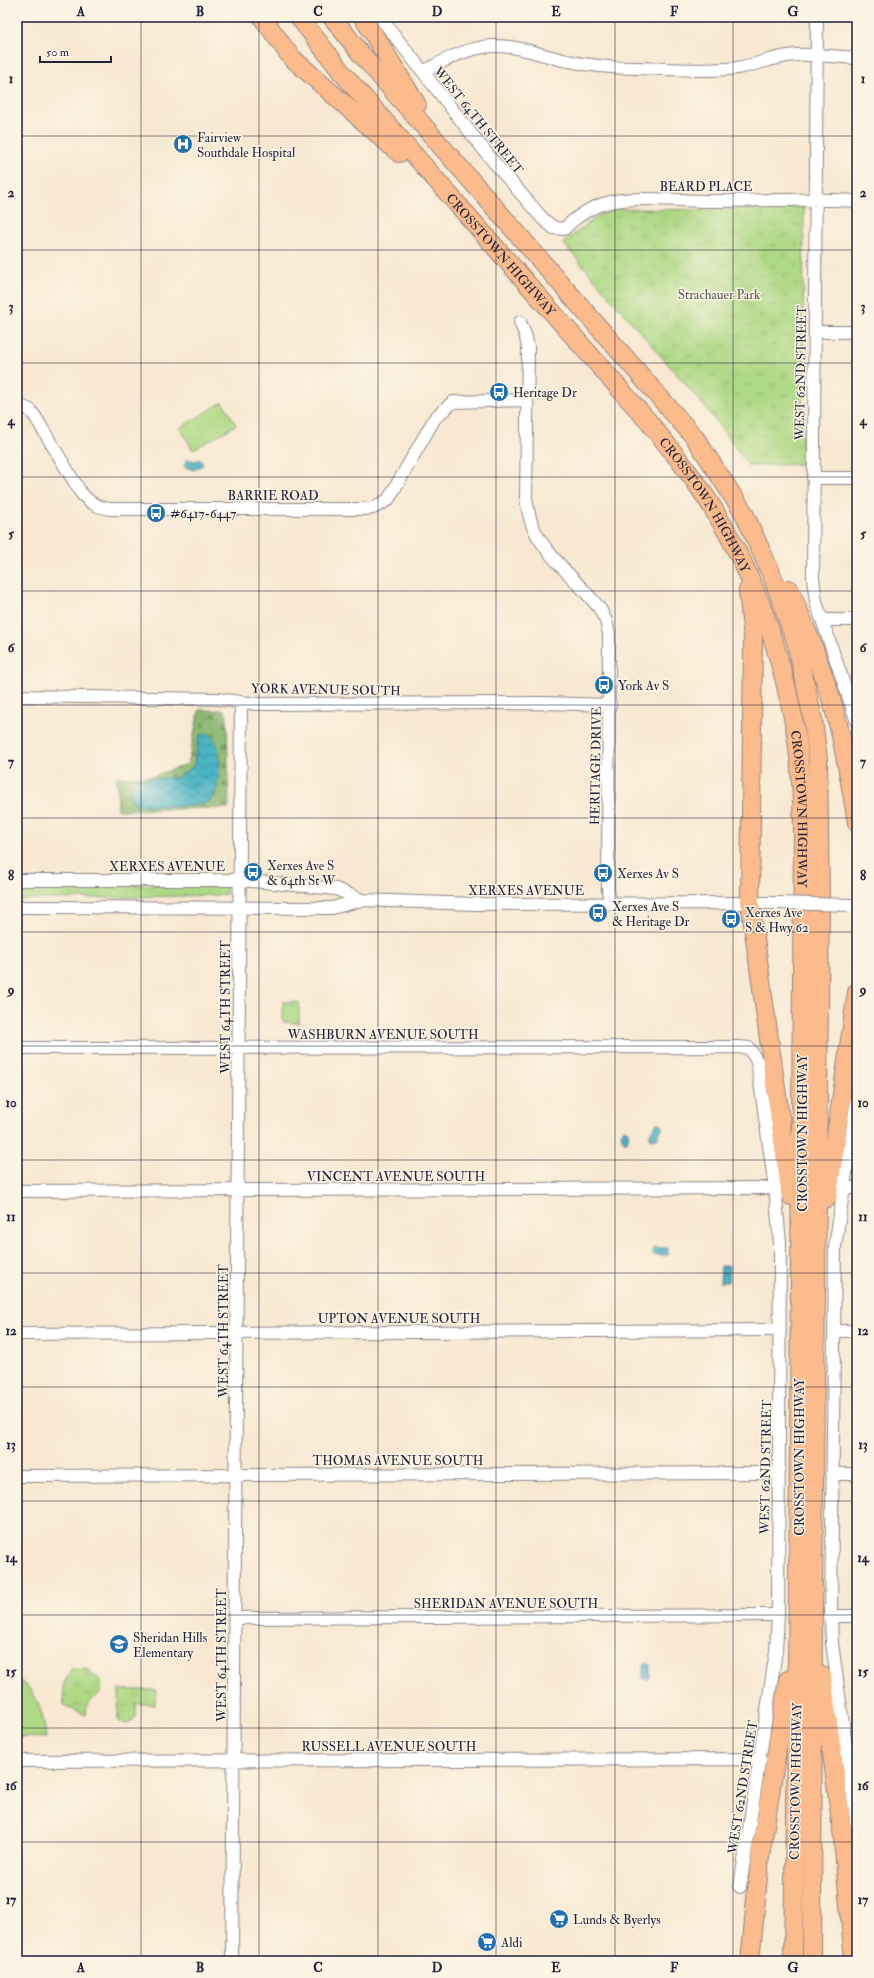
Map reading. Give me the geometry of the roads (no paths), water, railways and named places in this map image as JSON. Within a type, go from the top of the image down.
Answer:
[{"type":"highway","points":[[262,17],[291,57],[406,159],[439,184]]},
{"type":"highway","name":"CROSSTOWN HIGHWAY","points":[[299,17],[343,74],[647,420],[681,461],[712,507],[736,549],[746,572],[773,640],[785,681],[796,734],[801,780],[803,827],[808,1291]]},
{"type":"highway","name":"CROSSTOWN HIGHWAY","points":[[332,17],[361,54],[695,438],[744,513],[773,578],[797,645],[814,720],[818,760],[820,900],[808,1291],[805,1583],[793,1961]]},
{"type":"highway","points":[[363,17],[419,107],[436,139]]},
{"type":"highway","points":[[744,513],[765,543],[781,572],[818,659],[835,712],[857,823]]},
{"type":"highway","points":[[746,572],[753,638],[750,903],[789,1174],[808,1291]]},
{"type":"highway","points":[[808,1291],[832,1159],[857,992]]},
{"type":"highway","points":[[750,1961],[760,1857],[787,1684],[805,1583]]},
{"type":"highway","points":[[805,1583],[823,1685],[843,1838],[854,1961]]},
{"type":"highway","name":"CROSSTOWN HIGHWAY","points":[[805,1583],[812,1961]]},
{"type":"street","name":"WEST 64TH STREET","points":[[380,17],[492,160],[544,219],[554,228],[564,229]]},
{"type":"street","name":"WEST 62ND STREET","points":[[817,17],[815,200],[816,332],[813,478],[813,578],[816,602],[857,722]]},
{"type":"street","points":[[423,72],[454,55],[474,49],[493,46],[514,47],[566,61],[601,67],[723,69],[737,68],[778,57],[797,55],[857,58]]},
{"type":"street","name":"BEARD PLACE","points":[[564,229],[577,216],[610,202],[857,201]]},
{"type":"street","name":"HERITAGE DRIVE","points":[[520,322],[526,334],[528,347],[526,498],[528,514],[534,531],[544,545],[592,598],[606,621],[610,648],[608,881],[610,903]]},
{"type":"street","points":[[816,332],[857,332]]},
{"type":"street","name":"BARRIE ROAD","points":[[17,404],[30,410],[81,493],[88,502],[98,508],[364,509],[373,508],[388,500],[435,418],[453,402],[527,400]]},
{"type":"street","points":[[813,478],[857,478]]},
{"type":"street","points":[[822,620],[857,620]]},
{"type":"street","name":"YORK AVENUE SOUTH","points":[[17,696],[217,699],[257,704],[545,703],[610,705]]},
{"type":"street","name":"WEST 64TH STREET","points":[[232,1961],[241,702]]},
{"type":"street","name":"XERXES AVENUE","points":[[17,880],[240,880],[336,889],[362,900]]},
{"type":"street","name":"XERXES AVENUE","points":[[17,907],[240,906],[332,908],[362,900],[476,904],[777,903],[854,905]]},
{"type":"street","name":"WASHBURN AVENUE SOUTH","points":[[17,1048],[749,1048]]},
{"type":"street","name":"WEST 62ND STREET","points":[[740,1887],[761,1759],[776,1651],[778,1615],[780,1243],[775,1188],[757,1061],[749,1048]]},
{"type":"street","points":[[857,1098],[835,1247],[831,1616],[832,1643],[852,1759],[857,1827]]},
{"type":"street","name":"VINCENT AVENUE SOUTH","points":[[17,1191],[775,1188]]},
{"type":"street","points":[[843,1188],[857,1188]]},
{"type":"street","name":"UPTON AVENUE SOUTH","points":[[17,1334],[780,1330]]},
{"type":"street","points":[[834,1331],[857,1331]]},
{"type":"street","points":[[17,1467],[17,1480]]},
{"type":"street","name":"THOMAS AVENUE SOUTH","points":[[18,1476],[778,1473]]},
{"type":"street","points":[[833,1474],[857,1474]]},
{"type":"street","name":"SHERIDAN AVENUE SOUTH","points":[[235,1618],[778,1615]]},
{"type":"street","points":[[831,1616],[857,1616]]},
{"type":"street","name":"RUSSELL AVENUE SOUTH","points":[[17,1761],[761,1759]]},
{"type":"water","points":[[186,459],[195,461],[200,459],[203,465],[194,470],[184,467]]},
{"type":"water","points":[[208,733],[217,744],[219,756],[217,783],[212,799],[199,805],[188,806],[137,805],[131,800],[130,789],[135,779],[176,778],[193,767],[200,735]]},
{"type":"water","points":[[658,1122],[664,1127],[658,1134],[658,1138],[650,1139],[650,1132]]},
{"type":"water","points":[[624,1129],[627,1130],[629,1135],[626,1143],[622,1139],[621,1132]]},
{"type":"water","points":[[653,1248],[668,1248],[668,1255],[653,1255]]},
{"type":"water","points":[[721,1266],[729,1266],[728,1282],[720,1282]]},
{"type":"water","points":[[645,1663],[650,1665],[650,1679],[643,1679],[643,1665]]},
{"type":"place","name":"Fairview Southdale Hospital","points":[[183,144]]},
{"type":"place","name":"Heritage Dr","points":[[499,392]]},
{"type":"place","name":"#6417-6447","points":[[156,513]]},
{"type":"place","name":"York Av S","points":[[604,685]]},
{"type":"place","name":"Xerxes Ave S & 64th St W","points":[[253,872]]},
{"type":"place","name":"Xerxes Av S","points":[[603,873]]},
{"type":"place","name":"Xerxes Ave S & Heritage Dr","points":[[598,913]]},
{"type":"place","name":"Xerxes Ave S & Hwy 62","points":[[731,919]]},
{"type":"place","name":"Sheridan Hills Elementary","points":[[119,1644]]},
{"type":"place","name":"Lunds & Byerlys","points":[[559,1919]]},
{"type":"place","name":"Aldi","points":[[487,1942]]},
{"type":"park label","name":"Strachauer Park","points":[[719,294]]}]
